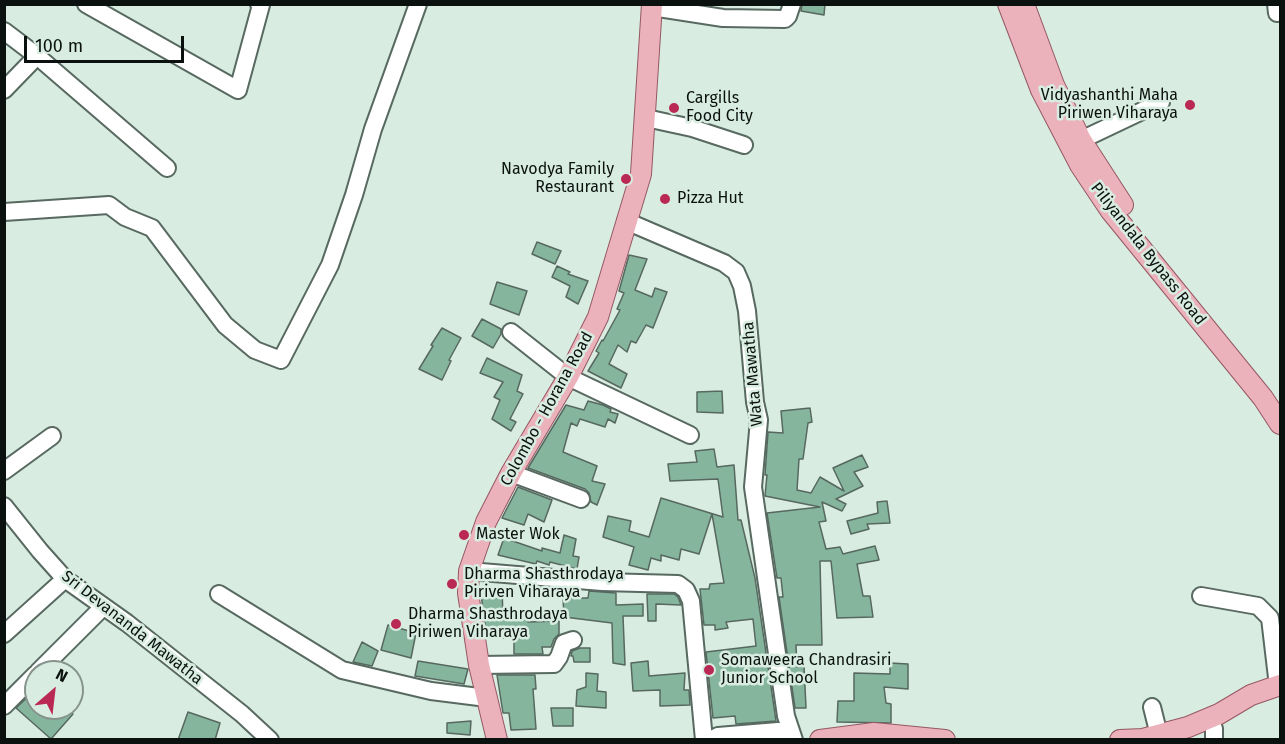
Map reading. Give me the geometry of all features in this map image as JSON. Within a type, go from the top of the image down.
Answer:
[{"type":"main road","name":"Piliyandala Bypass Road","points":[[1008,4],[1041,90],[1080,165],[1110,210],[1263,398],[1281,424]]},
{"type":"main road","name":"Piliyandala Bypass Road","points":[[1024,4],[1053,85],[1081,140],[1118,199],[1281,400]]},
{"type":"main road","name":"Colombo - Horana Road","points":[[498,740],[479,665],[468,593],[469,571],[486,522],[511,473],[568,377],[598,317],[640,174],[646,118],[652,6]]},
{"type":"main road","points":[[1180,740],[1213,729],[1251,695],[1280,689]]},
{"type":"main road","points":[[1120,740],[1143,739],[1188,727],[1213,729]]},
{"type":"main road","points":[[820,740],[874,733],[945,740]]},
{"type":"street","points":[[86,4],[238,90],[261,5],[259,4]]},
{"type":"street","points":[[4,212],[109,205],[124,217],[152,228],[225,325],[255,350],[281,360],[330,265],[373,129],[418,4]]},
{"type":"street","points":[[652,6],[723,18],[785,19],[792,4]]},
{"type":"street","points":[[4,31],[37,56],[166,168]]},
{"type":"street","points":[[4,90],[37,56]]},
{"type":"street","points":[[1081,140],[1161,102]]},
{"type":"street","points":[[646,118],[692,128],[744,146]]},
{"type":"street","name":"Wata Mawatha","points":[[626,221],[724,263],[736,272],[742,286],[747,311],[755,402],[759,420],[753,487],[786,716],[792,735]]},
{"type":"street","points":[[511,332],[568,377],[690,435]]},
{"type":"street","points":[[4,471],[52,436]]},
{"type":"street","points":[[511,473],[581,499]]},
{"type":"street","name":"Sri Devananda Mawatha","points":[[4,506],[65,579],[127,623],[242,714],[270,740]]},
{"type":"street","points":[[469,571],[602,582],[678,584],[686,590],[691,601],[704,740]]},
{"type":"street","points":[[4,634],[65,579]]},
{"type":"street","points":[[219,594],[342,670],[431,691],[487,698]]},
{"type":"street","points":[[1201,596],[1258,606],[1264,612],[1269,618],[1280,689]]},
{"type":"street","points":[[50,660],[103,607]]},
{"type":"street","points":[[479,665],[554,664],[560,657],[564,643],[573,640]]},
{"type":"street","points":[[4,706],[24,686]]},
{"type":"street","points":[[1152,707],[1159,735]]},
{"type":"street","points":[[711,740],[718,736],[792,735]]},
{"type":"building","points":[[802,4],[825,4],[824,15],[801,11]]},
{"type":"building","points":[[537,242],[561,251],[555,264],[532,254]]},
{"type":"building","points":[[629,255],[647,259],[635,290],[652,297],[655,288],[667,292],[653,328],[646,325],[636,343],[631,341],[627,352],[618,345],[609,364],[627,374],[621,388],[588,371],[599,353],[596,351],[620,310],[617,309],[624,293],[619,291]]},
{"type":"building","points":[[557,266],[570,272],[568,274],[588,281],[578,304],[566,297],[570,286],[552,277]]},
{"type":"building","points":[[497,282],[527,291],[519,315],[490,304]]},
{"type":"building","points":[[482,319],[501,329],[501,334],[493,348],[472,336]]},
{"type":"building","points":[[442,328],[461,338],[449,360],[451,361],[442,380],[419,369]]},
{"type":"building","points":[[487,358],[522,375],[517,391],[523,394],[510,419],[516,422],[511,431],[492,419],[500,400],[494,397],[503,382],[480,373]]},
{"type":"building","points":[[722,391],[723,413],[697,412],[697,392]]},
{"type":"building","points":[[588,401],[603,405],[611,409],[610,412],[618,414],[615,423],[608,419],[605,427],[580,419],[577,426],[571,423],[563,452],[597,466],[592,481],[605,484],[597,505],[591,502],[589,493],[585,489],[528,468],[566,405],[584,410]]},
{"type":"building","points":[[810,408],[812,422],[808,423],[803,459],[799,459],[797,490],[811,493],[820,477],[844,491],[833,468],[862,455],[868,467],[854,472],[863,486],[836,499],[846,504],[842,511],[822,502],[826,521],[819,522],[826,549],[840,547],[843,554],[875,546],[879,560],[857,564],[863,596],[870,596],[873,617],[837,618],[831,561],[820,561],[822,645],[796,645],[797,667],[804,666],[806,708],[795,708],[779,597],[783,597],[781,578],[777,578],[767,513],[820,507],[765,496],[767,475],[765,475],[768,432],[783,433],[781,411]]},
{"type":"building","points":[[714,449],[717,467],[734,465],[738,520],[741,520],[755,578],[776,721],[736,724],[735,716],[713,718],[706,652],[756,646],[753,619],[726,622],[728,628],[715,630],[715,625],[704,625],[700,589],[709,589],[710,584],[724,583],[712,514],[699,554],[681,549],[679,560],[661,555],[661,561],[651,558],[648,570],[629,565],[634,547],[603,537],[608,516],[631,521],[629,531],[649,537],[661,498],[723,517],[718,479],[670,481],[668,464],[697,462],[695,451]]},
{"type":"building","points":[[518,487],[552,500],[544,522],[528,514],[524,525],[502,518]]},
{"type":"building","points":[[887,501],[890,523],[867,524],[869,529],[851,534],[847,521],[878,513],[877,502]]},
{"type":"building","points":[[564,535],[576,539],[573,556],[579,557],[577,569],[550,562],[549,565],[537,561],[536,564],[498,555],[504,538],[542,551],[542,548],[560,553]]},
{"type":"building","points":[[480,587],[502,589],[503,616],[527,616],[528,622],[559,621],[559,634],[551,647],[542,647],[543,654],[514,654],[514,638],[487,638]]},
{"type":"building","points":[[530,587],[551,588],[551,594],[531,591]]},
{"type":"building","points":[[589,591],[616,593],[616,605],[643,604],[643,616],[623,616],[625,665],[613,663],[612,623],[564,617],[563,598],[588,598]]},
{"type":"building","points":[[647,594],[674,594],[681,605],[656,604],[656,621],[648,621]]},
{"type":"building","points":[[388,625],[416,633],[411,658],[381,650]]},
{"type":"building","points":[[362,642],[378,651],[372,666],[353,662]]},
{"type":"building","points":[[590,648],[590,662],[574,662],[571,656],[572,651]]},
{"type":"building","points":[[418,661],[468,669],[464,684],[415,676]]},
{"type":"building","points":[[648,661],[649,676],[685,673],[684,690],[689,690],[690,705],[660,706],[660,690],[633,691],[631,663]]},
{"type":"building","points":[[890,663],[908,664],[908,689],[884,687],[886,703],[891,704],[891,723],[837,722],[838,701],[854,701],[854,673],[890,674]]},
{"type":"building","points":[[586,673],[598,674],[597,691],[606,692],[606,708],[576,706],[577,690],[586,687]]},
{"type":"building","points":[[497,675],[535,675],[536,689],[533,689],[536,729],[511,730],[509,713],[503,713]]},
{"type":"building","points":[[24,700],[24,715],[16,708]]},
{"type":"building","points":[[551,708],[573,708],[573,726],[553,726]]},
{"type":"building","points":[[188,712],[220,723],[215,740],[178,740]]},
{"type":"building","points":[[30,720],[68,720],[51,739]]},
{"type":"building","points":[[471,721],[470,735],[447,733],[447,723]]},
{"type":"place","name":"Vidyashanthi Maha Piriwen Viharaya","points":[[1190,105]]},
{"type":"place","name":"Cargills Food City","points":[[674,108]]},
{"type":"place","name":"Navodya Family Restaurant","points":[[626,179]]},
{"type":"place","name":"Pizza Hut","points":[[665,199]]},
{"type":"place","name":"Master Wok","points":[[464,535]]},
{"type":"place","name":"Dharma Shasthrodaya Piriven Viharaya","points":[[452,584]]},
{"type":"place","name":"Dharma Shasthrodaya Piriwen Viharaya","points":[[396,624]]},
{"type":"place","name":"Somaweera Chandrasiri Junior School","points":[[709,670]]}]
